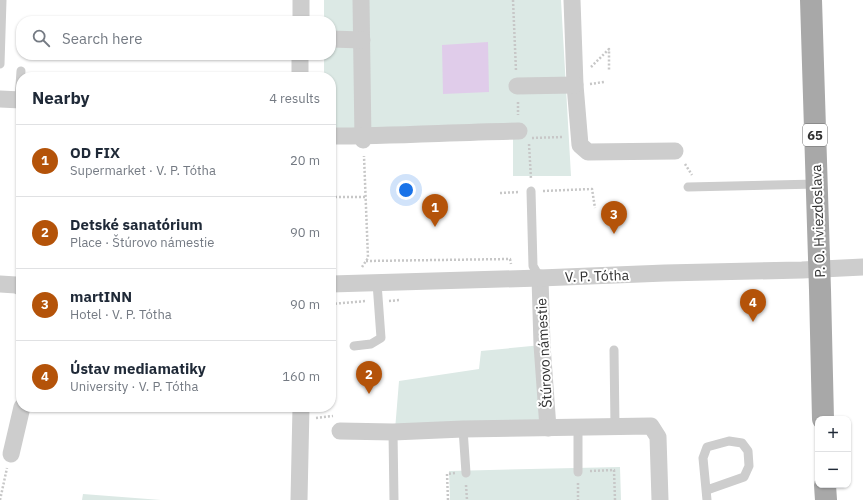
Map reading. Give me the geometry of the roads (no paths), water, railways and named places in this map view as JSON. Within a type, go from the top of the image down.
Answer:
[{"type":"main road","name":"P. O. Hviezdoslava","points":[[811,0],[823,416]]},
{"type":"main road","points":[[825,488],[826,500]]},
{"type":"street","points":[[301,0],[301,16]]},
{"type":"street","points":[[361,0],[363,138]]},
{"type":"street","points":[[572,0],[575,85],[580,145],[588,152],[675,151]]},
{"type":"street","points":[[336,39],[362,40]]},
{"type":"street","points":[[300,60],[300,72]]},
{"type":"street","points":[[517,86],[575,85]]},
{"type":"street","points":[[0,99],[16,100]]},
{"type":"street","points":[[336,136],[363,138],[519,131]]},
{"type":"street","name":"V. P. Tótha","points":[[336,284],[378,283],[537,271],[665,273],[863,267]]},
{"type":"street","name":"Štúrovo námestie","points":[[537,271],[548,428]]},
{"type":"street","points":[[0,284],[16,285]]},
{"type":"street","points":[[11,454],[21,412]]},
{"type":"street","points":[[299,500],[301,412]]},
{"type":"street","name":"Štúrovo námestie","points":[[337,423],[393,432],[463,429],[651,426],[658,437],[660,500]]},
{"type":"lane","points":[[0,64],[2,0]]},
{"type":"lane","points":[[688,187],[817,184]]},
{"type":"lane","points":[[531,191],[537,271]]},
{"type":"lane","points":[[354,346],[371,344],[381,338],[378,283]]},
{"type":"lane","points":[[614,350],[615,427]]},
{"type":"lane","points":[[578,428],[578,472]]},
{"type":"lane","points":[[463,429],[466,473]]},
{"type":"lane","points":[[393,432],[394,500]]},
{"type":"lane","points":[[707,490],[744,476],[749,466],[748,451],[742,443],[729,441],[707,447],[703,458],[707,500]]},
{"type":"place","name":"OD FIX","points":[[435,227]]},
{"type":"place","name":"martINN","points":[[614,234]]},
{"type":"place","name":"Ústav mediamatiky","points":[[753,322]]},
{"type":"place","name":"Detské sanatórium","points":[[369,394]]}]
